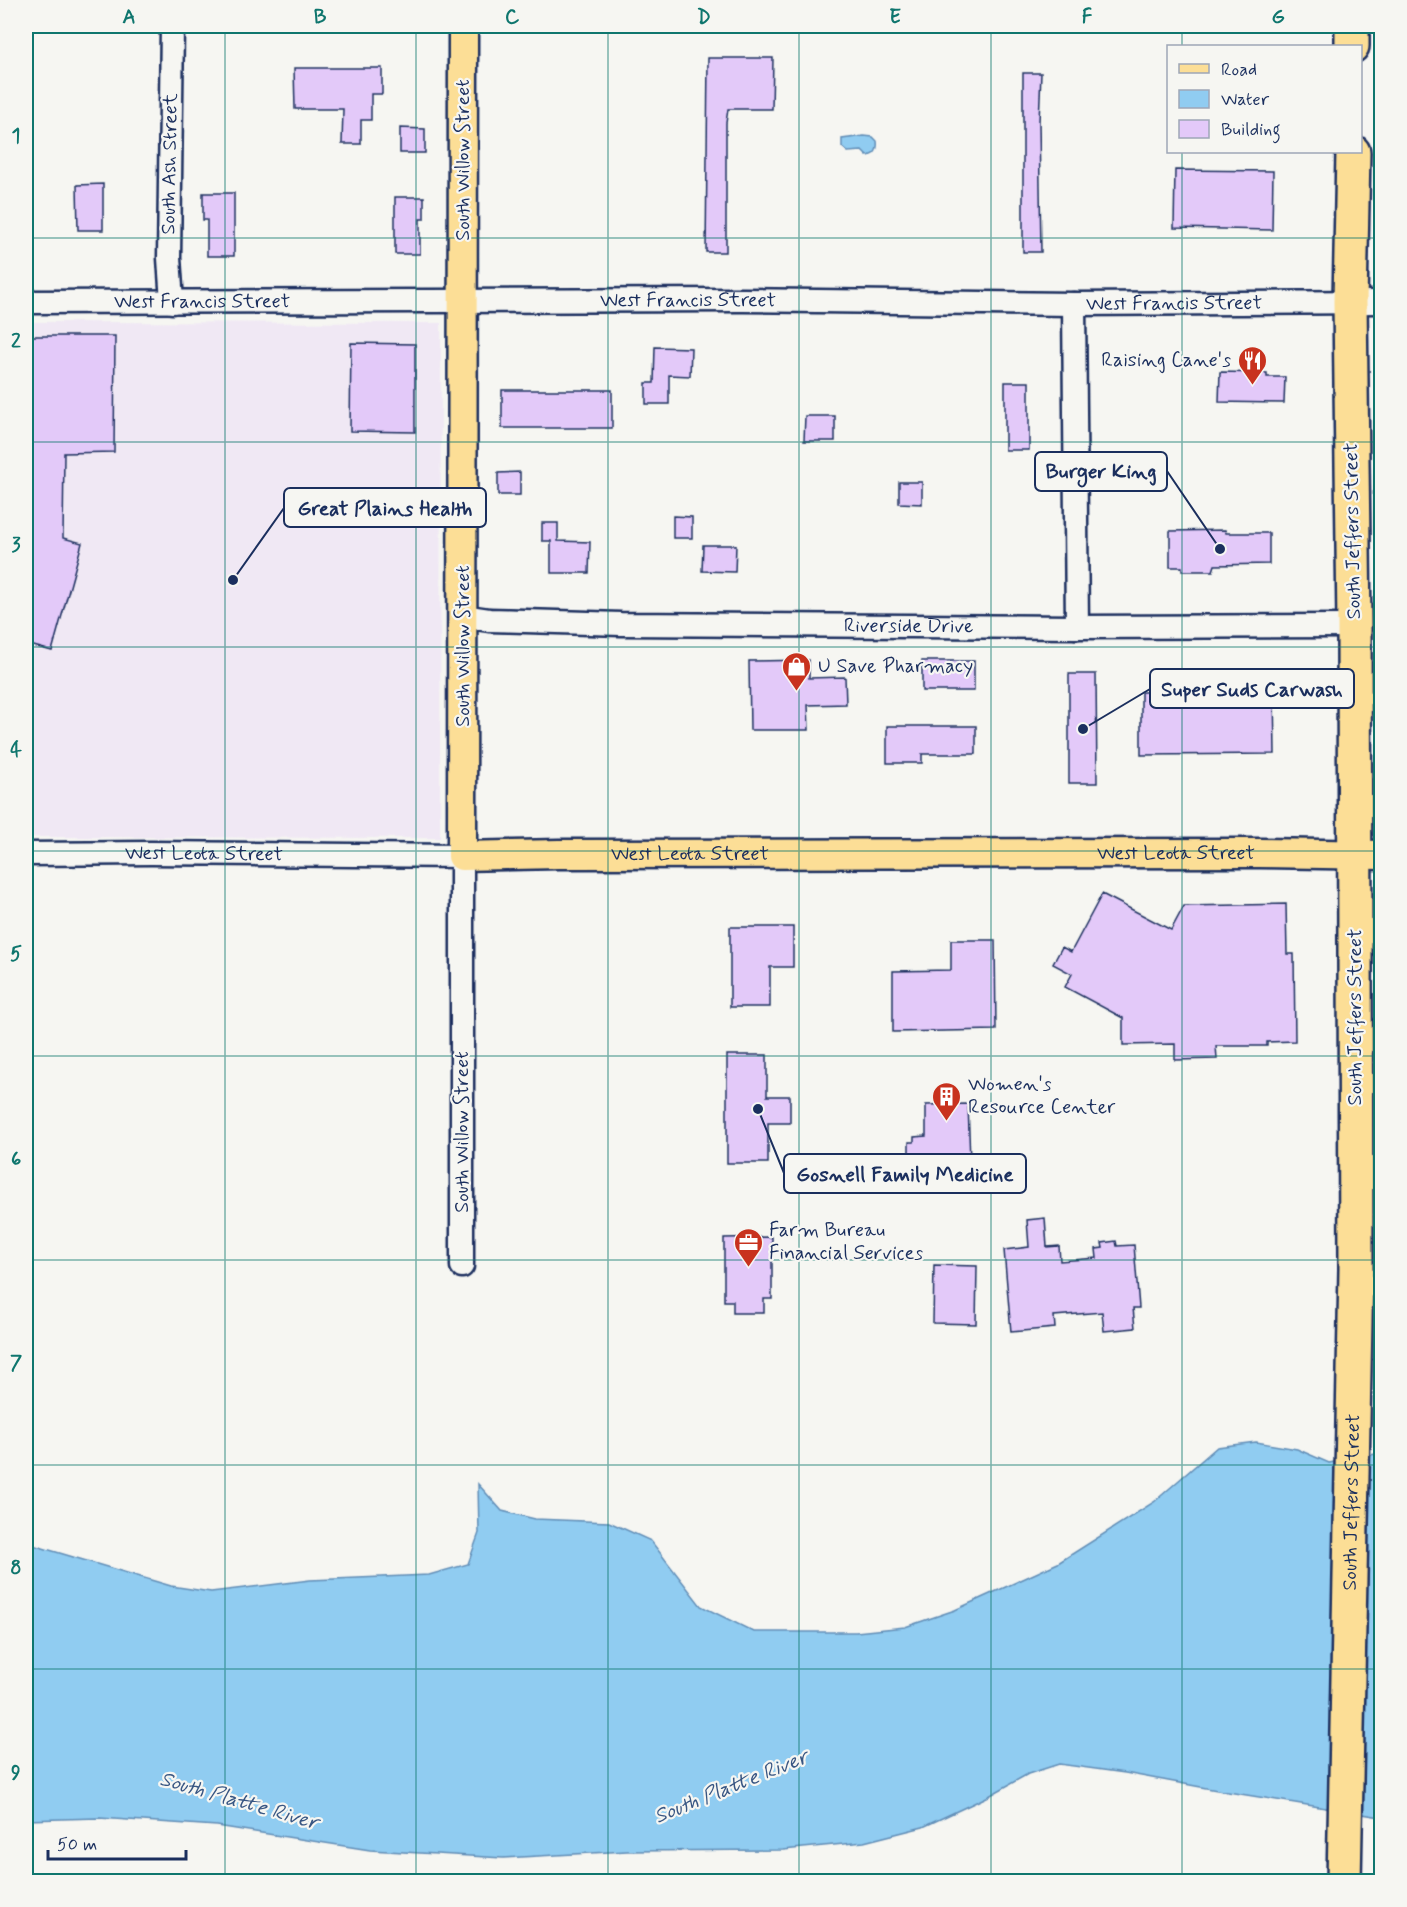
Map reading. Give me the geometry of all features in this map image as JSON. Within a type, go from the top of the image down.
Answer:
[{"type":"highway","points":[[1352,26],[1352,45]]},
{"type":"highway","name":"South Jeffers Street","points":[[1344,1878],[1368,855],[1354,626],[1366,302],[1353,153]]},
{"type":"main road","name":"South Willow Street","points":[[462,856],[463,26]]},
{"type":"main road","name":"West Leota Street","points":[[462,856],[1259,853],[1368,855]]},
{"type":"street","name":"South Ash Street","points":[[172,26],[169,258],[172,302]]},
{"type":"street","name":"West Francis Street","points":[[26,302],[464,300],[742,300],[1074,304],[1366,302]]},
{"type":"street","points":[[1074,304],[1077,627]]},
{"type":"street","name":"Riverside Drive","points":[[462,616],[489,620],[621,624],[1354,626]]},
{"type":"street","name":"West Leota Street","points":[[26,854],[462,856]]},
{"type":"street","name":"South Willow Street","points":[[462,856],[462,1266]]},
{"type":"shaded area","points":[[26,322],[441,323],[440,838],[26,837]]},
{"type":"water","points":[[873,137],[877,141],[877,149],[873,154],[867,156],[862,151],[848,152],[842,147],[842,139]]},
{"type":"water","name":"South Platte River","points":[[1256,1442],[1297,1449],[1329,1463],[1381,1453],[1381,1817],[1125,1773],[1059,1764],[1028,1774],[989,1796],[923,1827],[864,1842],[783,1850],[627,1851],[503,1858],[370,1850],[217,1826],[99,1818],[26,1820],[26,1543],[171,1586],[211,1592],[310,1580],[429,1575],[468,1564],[479,1533],[478,1484],[502,1511],[535,1519],[609,1522],[651,1541],[701,1606],[754,1632],[856,1632],[905,1627],[955,1610],[1058,1563],[1154,1502],[1217,1447]]},
{"type":"building","points":[[708,58],[773,58],[772,109],[728,109],[726,123],[726,252],[706,252]]},
{"type":"building","points":[[294,68],[382,68],[382,94],[371,94],[371,120],[361,120],[361,144],[342,144],[343,109],[295,109]]},
{"type":"building","points":[[1023,73],[1041,73],[1039,122],[1041,252],[1023,252]]},
{"type":"building","points":[[400,128],[425,129],[425,153],[400,153]]},
{"type":"building","points":[[1175,170],[1273,171],[1272,230],[1174,228]]},
{"type":"building","points":[[103,184],[103,230],[78,230],[77,185]]},
{"type":"building","points":[[203,193],[234,193],[234,256],[207,256],[207,220],[203,220]]},
{"type":"building","points":[[395,197],[424,197],[424,219],[420,219],[420,254],[395,254]]},
{"type":"building","points":[[26,336],[115,336],[114,452],[64,453],[63,538],[82,543],[52,651],[26,644]]},
{"type":"building","points":[[351,343],[415,344],[415,432],[350,431]]},
{"type":"building","points":[[655,347],[691,348],[690,376],[669,375],[669,404],[646,404],[646,383],[654,383]]},
{"type":"building","name":"Raising Cane's","points":[[1220,372],[1267,373],[1267,377],[1285,377],[1284,403],[1219,402]]},
{"type":"building","points":[[1005,382],[1029,382],[1029,450],[1005,450]]},
{"type":"building","points":[[502,390],[612,390],[612,428],[502,428]]},
{"type":"building","points":[[805,416],[835,416],[835,441],[804,441]]},
{"type":"building","points":[[520,472],[520,495],[498,495],[498,473]]},
{"type":"building","points":[[899,482],[922,482],[922,504],[899,503]]},
{"type":"building","points":[[673,516],[692,517],[692,538],[673,538]]},
{"type":"building","points":[[542,523],[558,523],[558,541],[590,542],[589,573],[551,573],[551,541],[542,541]]},
{"type":"building","points":[[1225,530],[1226,533],[1269,533],[1269,564],[1215,565],[1213,571],[1182,571],[1182,567],[1170,567],[1170,531]]},
{"type":"building","points":[[703,545],[736,545],[735,572],[702,571]]},
{"type":"building","name":"U Save Pharmacy","points":[[809,660],[809,678],[845,677],[846,704],[808,705],[809,730],[750,730],[749,661]]},
{"type":"building","points":[[922,661],[974,661],[974,691],[922,691]]},
{"type":"building","points":[[1069,674],[1096,674],[1097,783],[1069,783]]},
{"type":"building","points":[[1274,691],[1275,754],[1141,755],[1141,692]]},
{"type":"building","points":[[887,726],[976,726],[976,754],[922,754],[922,763],[887,763]]},
{"type":"building","points":[[1102,894],[1171,930],[1184,906],[1286,904],[1287,954],[1294,954],[1295,1041],[1267,1042],[1267,1046],[1216,1046],[1217,1059],[1175,1060],[1175,1044],[1123,1045],[1123,1018],[1065,987],[1072,974],[1053,964],[1062,947],[1071,952]]},
{"type":"building","points":[[730,927],[793,927],[793,967],[770,967],[770,1007],[730,1007]]},
{"type":"building","points":[[951,940],[995,940],[996,1030],[893,1032],[893,971],[951,970]]},
{"type":"building","points":[[727,1055],[767,1055],[767,1096],[790,1096],[790,1123],[768,1123],[768,1163],[727,1163]]},
{"type":"building","name":"Women's Resource Center","points":[[968,1104],[970,1161],[936,1162],[936,1168],[917,1168],[917,1157],[909,1157],[909,1142],[914,1142],[914,1137],[926,1136],[926,1105]]},
{"type":"building","points":[[1045,1218],[1047,1247],[1059,1246],[1060,1261],[1097,1258],[1096,1249],[1103,1248],[1102,1243],[1116,1241],[1117,1246],[1134,1245],[1139,1308],[1133,1308],[1135,1328],[1104,1331],[1102,1312],[1054,1316],[1055,1328],[1011,1332],[1004,1250],[1029,1247],[1027,1220]]},
{"type":"building","name":"Farm Bureau Financial Services","points":[[772,1237],[772,1299],[764,1299],[764,1313],[733,1313],[733,1301],[724,1301],[724,1238]]},
{"type":"building","points":[[934,1265],[977,1266],[976,1324],[933,1323]]},
{"type":"place","name":"Raising Cane's","points":[[1252,386]]},
{"type":"place","name":"Burger King","points":[[1220,549]]},
{"type":"place","name":"Great Plains Health","points":[[233,580]]},
{"type":"place","name":"U Save Pharmacy","points":[[797,692]]},
{"type":"place","name":"Super Suds Carwash","points":[[1083,729]]},
{"type":"place","name":"Gosnell Family Medicine","points":[[758,1109]]},
{"type":"place","name":"Women's Resource Center","points":[[947,1122]]},
{"type":"place","name":"Farm Bureau Financial Services","points":[[748,1268]]}]
